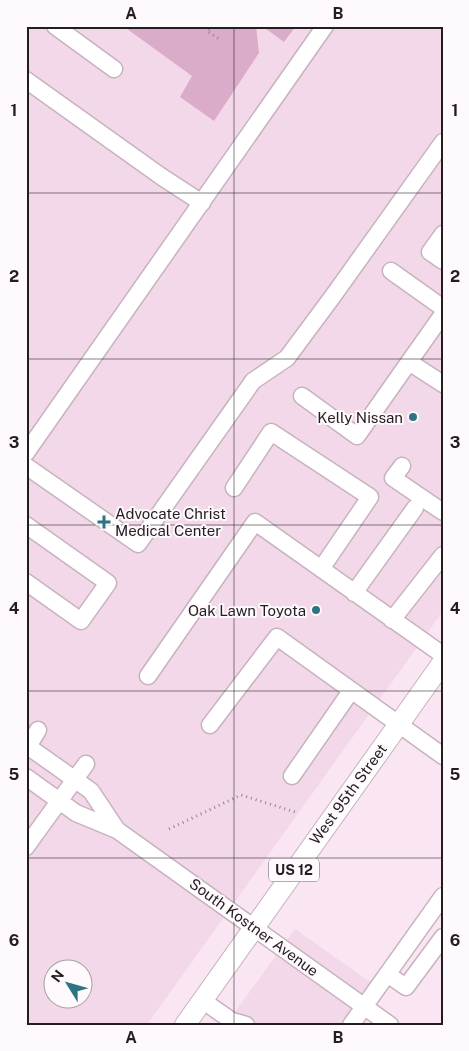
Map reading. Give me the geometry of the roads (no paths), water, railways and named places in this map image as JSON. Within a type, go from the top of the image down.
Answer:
[{"type":"main road","name":"West 95th Street","points":[[185,1025],[443,662]]},
{"type":"street","points":[[55,26],[114,69]]},
{"type":"street","points":[[26,453],[325,26]]},
{"type":"street","points":[[26,80],[162,177],[202,203]]},
{"type":"street","points":[[26,466],[138,544],[253,381],[287,358],[443,142]]},
{"type":"street","points":[[443,234],[430,252],[443,261]]},
{"type":"street","points":[[391,271],[443,308]]},
{"type":"street","points":[[302,396],[357,436],[443,314]]},
{"type":"street","points":[[409,362],[443,384]]},
{"type":"street","points":[[234,488],[271,432],[370,497],[321,569]]},
{"type":"street","points":[[402,466],[394,478],[443,512]]},
{"type":"street","points":[[354,593],[415,508]]},
{"type":"street","points":[[148,676],[255,522],[443,655]]},
{"type":"street","points":[[26,525],[108,583],[81,621],[26,582]]},
{"type":"street","points":[[392,620],[443,555]]},
{"type":"street","points":[[210,725],[277,637],[443,756]]},
{"type":"street","points":[[292,776],[351,691]]},
{"type":"street","points":[[27,747],[38,730]]},
{"type":"street","name":"South Kostner Avenue","points":[[27,747],[91,791],[117,830]]},
{"type":"street","points":[[26,847],[86,764]]},
{"type":"street","name":"South Kostner Avenue","points":[[26,777],[76,813],[117,830],[390,1025]]},
{"type":"street","points":[[351,1025],[387,974],[438,914],[443,896]]},
{"type":"street","points":[[387,974],[406,987],[443,937]]},
{"type":"street","points":[[202,1000],[232,1020],[246,1025]]},
{"type":"place","name":"Kelly Nissan","points":[[413,417]]},
{"type":"place","name":"Advocate Christ Medical Center","points":[[104,522]]},
{"type":"place","name":"Oak Lawn Toyota","points":[[316,610]]}]
